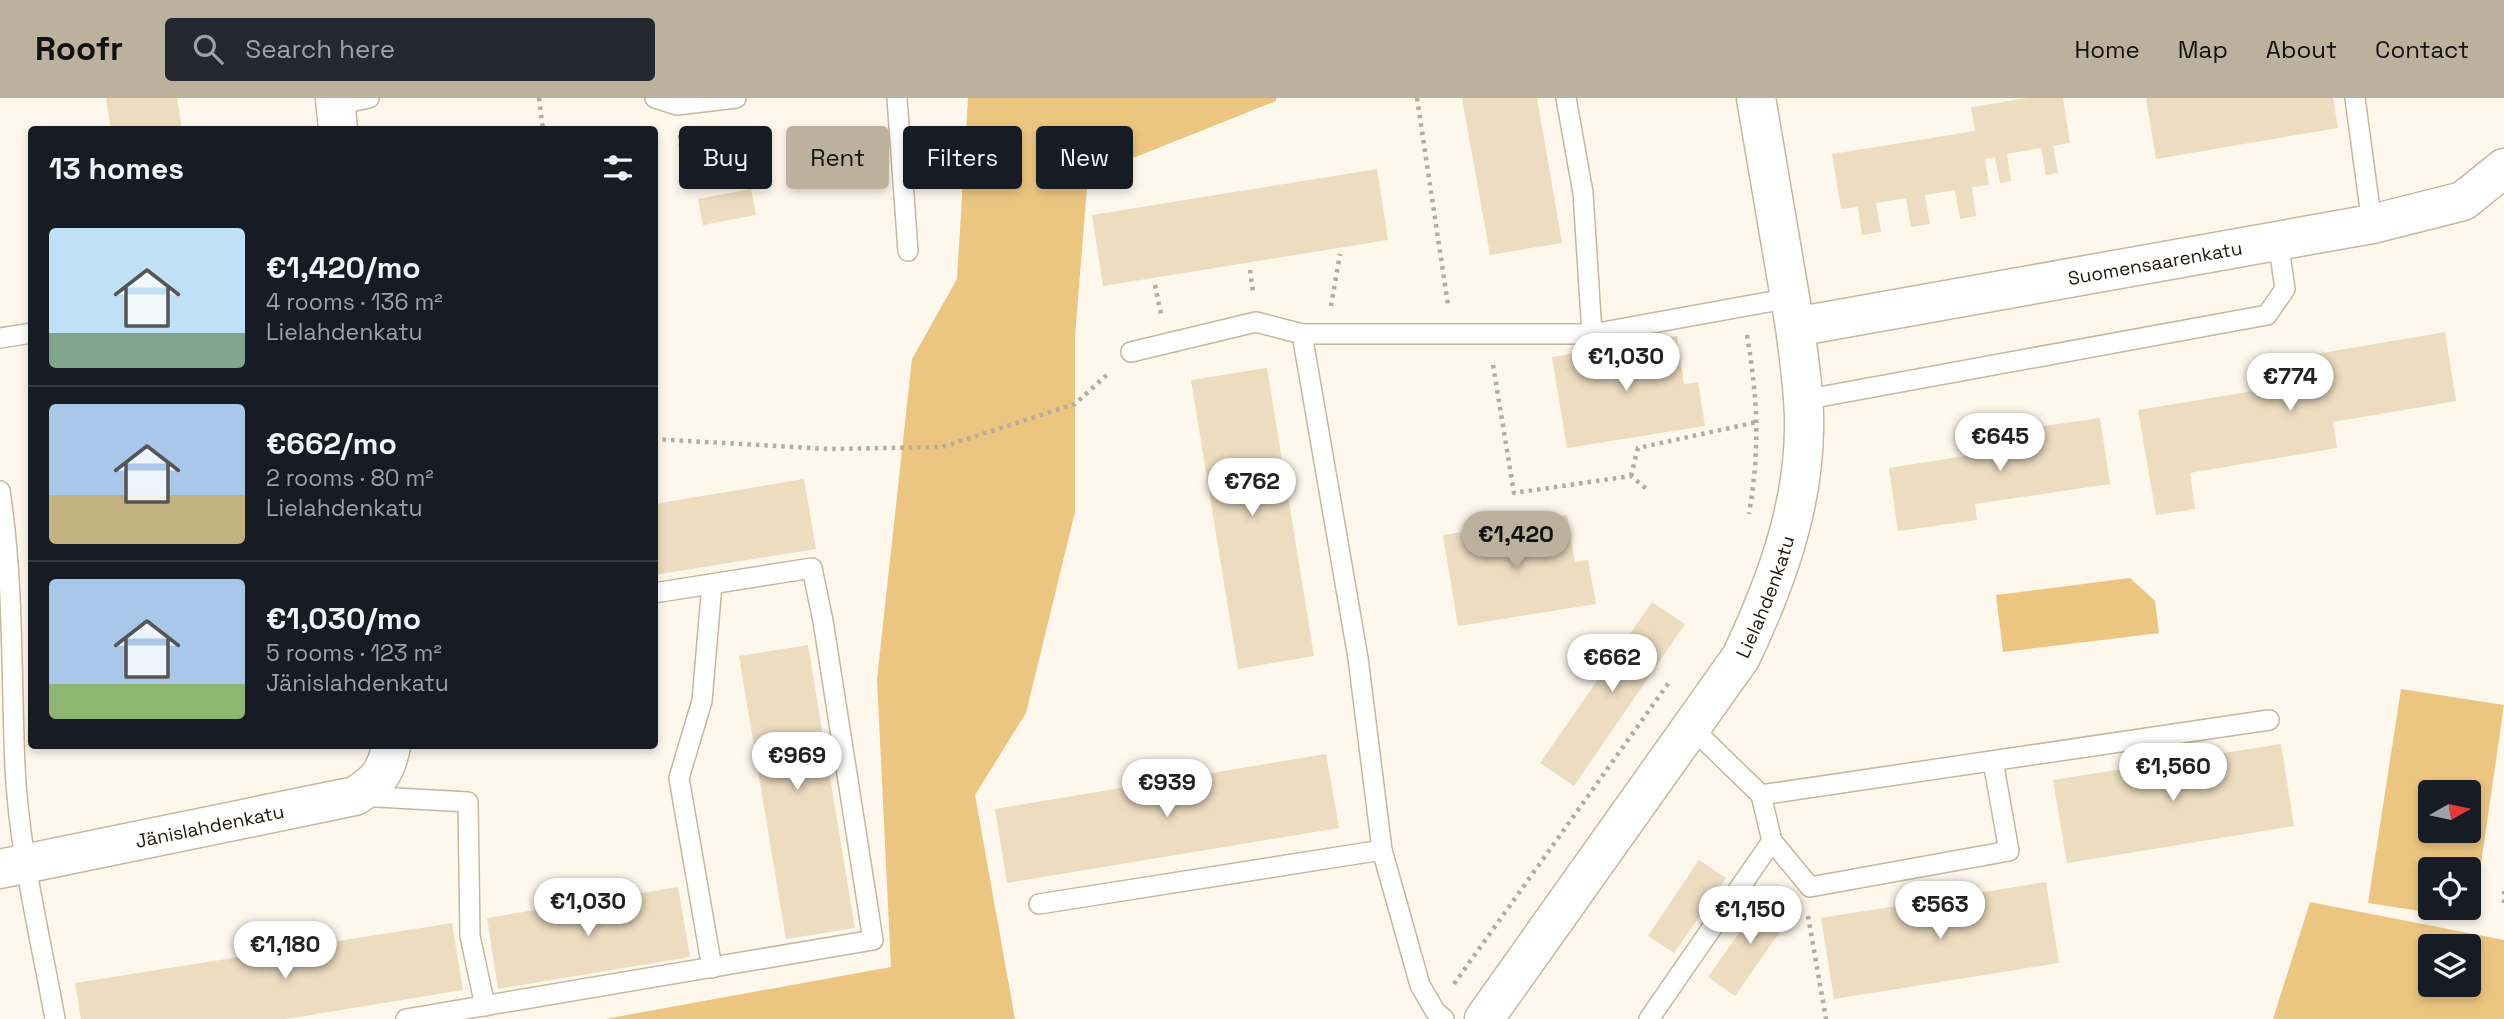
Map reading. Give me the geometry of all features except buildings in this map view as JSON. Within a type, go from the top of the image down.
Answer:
[{"type":"street","name":"Lielahdenkatu","points":[[1484,1019],[1741,657],[1765,606],[1789,537],[1798,492],[1804,430],[1803,400],[1792,312],[1756,98]]},
{"type":"street","name":"Suomensaarenkatu","points":[[1792,312],[2278,241],[2372,224],[2463,201],[2504,168]]},
{"type":"street","name":"Jänislahdenkatu","points":[[13,866],[355,796],[375,783],[387,768],[390,749]]},
{"type":"lane","points":[[655,98],[677,105],[736,98]]},
{"type":"lane","points":[[897,98],[908,251]]},
{"type":"lane","points":[[1566,98],[1583,193],[1592,334]]},
{"type":"lane","points":[[2355,98],[2372,224]]},
{"type":"lane","points":[[1803,400],[2267,316],[2285,289],[2278,241]]},
{"type":"lane","points":[[1131,352],[1256,322],[1302,334],[1592,334],[1743,306],[1792,312]]},
{"type":"lane","points":[[0,338],[28,334]]},
{"type":"lane","points":[[1302,334],[1358,658],[1382,849],[1420,985],[1440,1015]]},
{"type":"lane","points":[[0,491],[10,596],[15,768],[13,866],[55,1019]]},
{"type":"lane","points":[[406,1019],[873,940],[812,568],[658,592]]},
{"type":"lane","points":[[712,584],[702,701],[679,778],[712,968]]},
{"type":"lane","points":[[1761,795],[2269,720]]},
{"type":"lane","points":[[1691,727],[1761,795],[1772,841],[1810,887],[2009,852],[1993,761]]},
{"type":"lane","points":[[355,796],[468,802],[470,936],[485,1006]]},
{"type":"lane","points":[[1649,1019],[1772,841]]},
{"type":"lane","points":[[1039,904],[1382,849]]},
{"type":"path","points":[[539,98],[542,126]]},
{"type":"path","points":[[1417,98],[1452,336]]},
{"type":"path","points":[[677,105],[679,126]]},
{"type":"path","points":[[1326,334],[1340,254]]},
{"type":"path","points":[[1743,306],[1756,394],[1758,458],[1748,521]]},
{"type":"path","points":[[1488,335],[1514,494],[1631,476],[1649,491]]},
{"type":"path","points":[[658,439],[828,449],[942,447],[1075,404],[1131,352]]},
{"type":"path","points":[[1631,476],[1638,447],[1757,422]]},
{"type":"path","points":[[1440,1015],[1671,680]]},
{"type":"path","points":[[1810,887],[1806,904],[1826,1019]]},
{"type":"path","points":[[2504,891],[2504,905]]},
{"type":"shaded area","points":[[968,98],[1276,98],[1276,101],[1133,158],[1133,126],[1036,126],[1036,189],[1087,189],[1075,336],[1075,512],[1026,713],[975,795],[1015,1019],[605,1019],[891,967],[877,679],[912,359],[957,279],[962,189],[1022,189],[1022,126],[966,126]]},
{"type":"shaded area","points":[[2130,578],[2155,601],[2159,633],[2003,652],[1996,595]]},
{"type":"shaded area","points":[[2401,689],[2504,705],[2481,864],[2481,857],[2418,857],[2418,911],[2368,903]]},
{"type":"shaded area","points":[[2310,902],[2473,934],[2418,934],[2418,997],[2481,997],[2481,935],[2504,940],[2504,1019],[2273,1019]]}]
